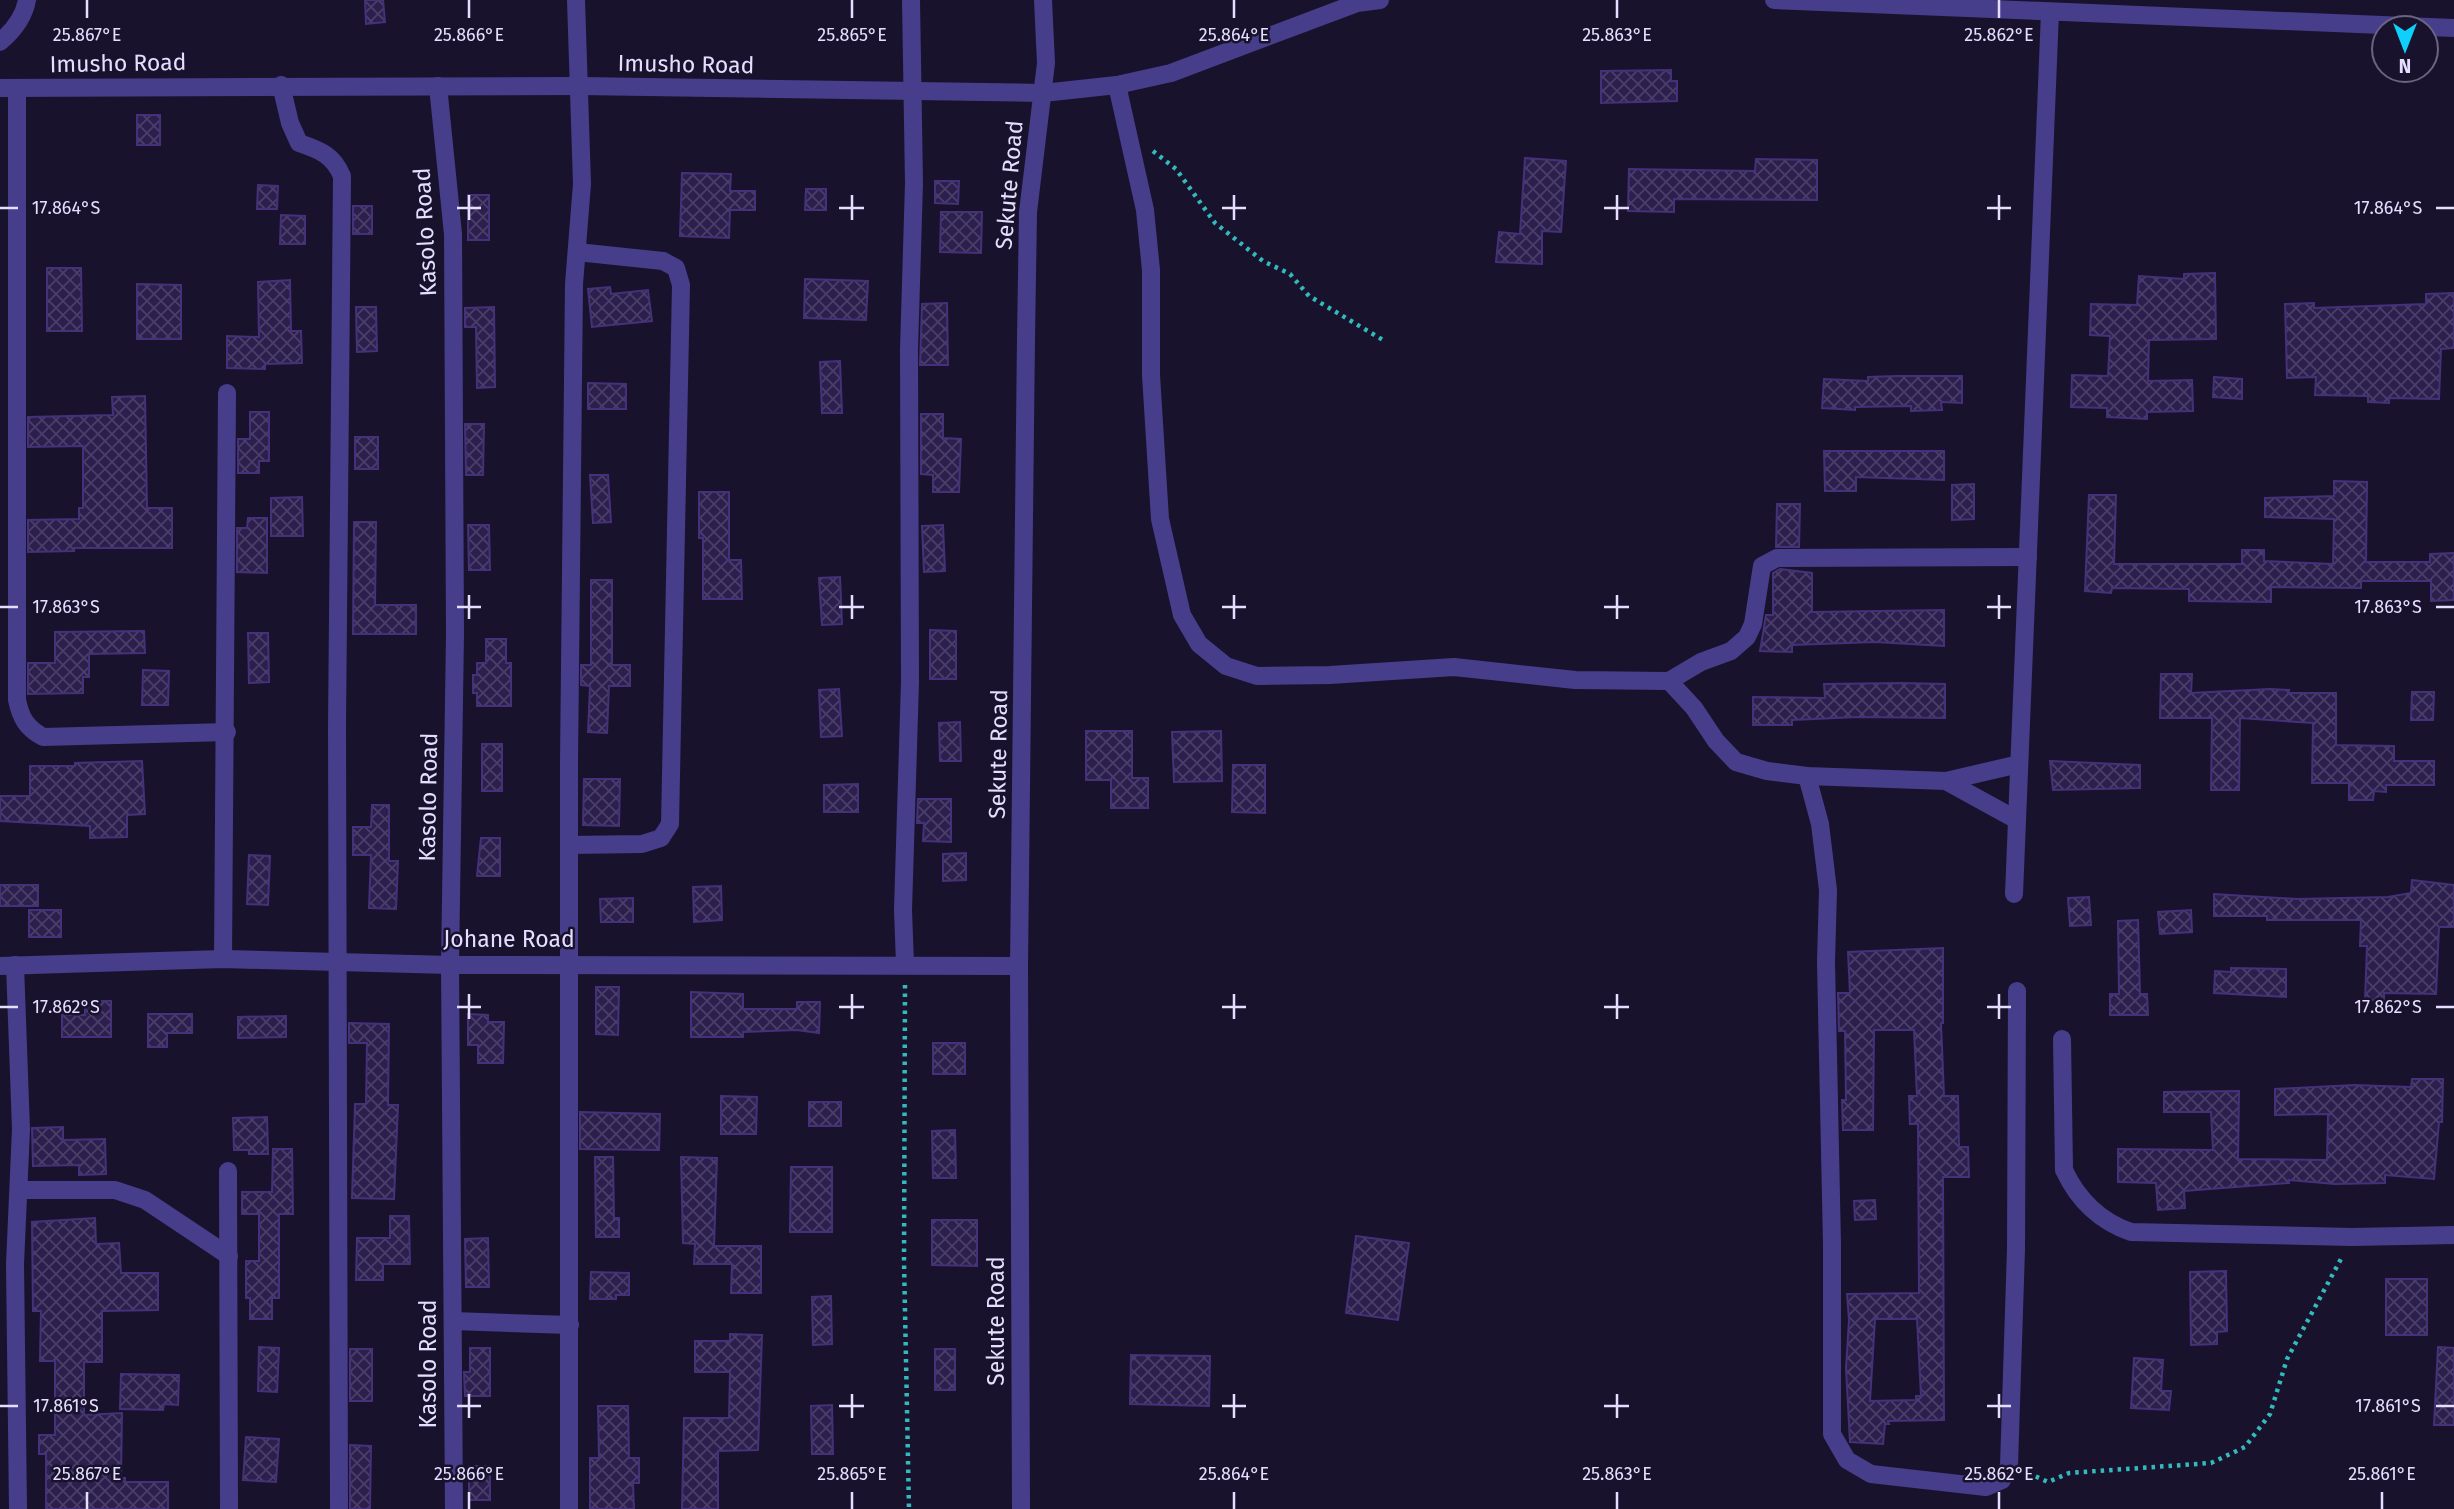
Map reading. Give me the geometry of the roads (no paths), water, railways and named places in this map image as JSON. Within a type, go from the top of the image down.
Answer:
[{"type":"street","points":[[0,42],[20,18],[27,0]]},
{"type":"street","points":[[569,1509],[569,845],[574,284],[582,184],[576,0]]},
{"type":"street","points":[[905,964],[904,842],[910,682],[911,0]]},
{"type":"street","name":"Sekute Road","points":[[1021,1509],[1019,966],[1028,212],[1045,64],[1042,0]]},
{"type":"street","name":"Imusho Road","points":[[8,89],[281,85],[580,86],[1043,93],[1117,85],[1171,73],[1355,1],[1380,0]]},
{"type":"street","points":[[1774,0],[2454,29]]},
{"type":"street","points":[[2014,894],[2050,12]]},
{"type":"street","points":[[281,85],[290,123],[299,143],[324,152],[336,162],[342,176],[337,713],[340,960],[339,1509]]},
{"type":"street","points":[[1117,85],[1144,210],[1152,270],[1151,375],[1160,519],[1182,615],[1199,644],[1226,666],[1257,676],[1330,676],[1454,667],[1574,680],[1669,681],[1701,662],[1731,652],[1747,637],[1753,624],[1762,566],[1777,558],[2028,557]]},
{"type":"street","name":"Kasolo Road","points":[[438,86],[453,234],[455,634],[450,965],[454,1509]]},
{"type":"street","points":[[8,89],[17,700],[20,715],[29,729],[43,737],[226,732]]},
{"type":"street","points":[[569,845],[642,844],[661,838],[670,824],[680,392],[681,285],[676,268],[663,261],[577,252]]},
{"type":"street","points":[[223,959],[226,393]]},
{"type":"street","points":[[1669,681],[1736,762],[1807,776],[1946,780],[2019,764]]},
{"type":"street","points":[[1807,776],[1820,824],[1828,890],[1826,962],[1832,1244],[1832,1434],[1847,1460],[1871,1474],[1986,1487],[2002,1480],[2010,1466],[2016,1249],[2017,991]]},
{"type":"street","points":[[1946,780],[2017,820]]},
{"type":"street","name":"Johane Road","points":[[8,966],[223,959],[450,965],[570,963],[1019,966]]},
{"type":"street","points":[[8,966],[21,1129],[15,1264],[18,1509]]},
{"type":"street","points":[[2062,1039],[2064,1170],[2073,1189],[2106,1224],[2131,1232],[2352,1237],[2454,1235]]},
{"type":"street","points":[[228,1171],[229,1509]]},
{"type":"street","points":[[19,1189],[115,1190],[145,1200],[229,1256]]},
{"type":"street","points":[[453,1321],[570,1325]]}]
